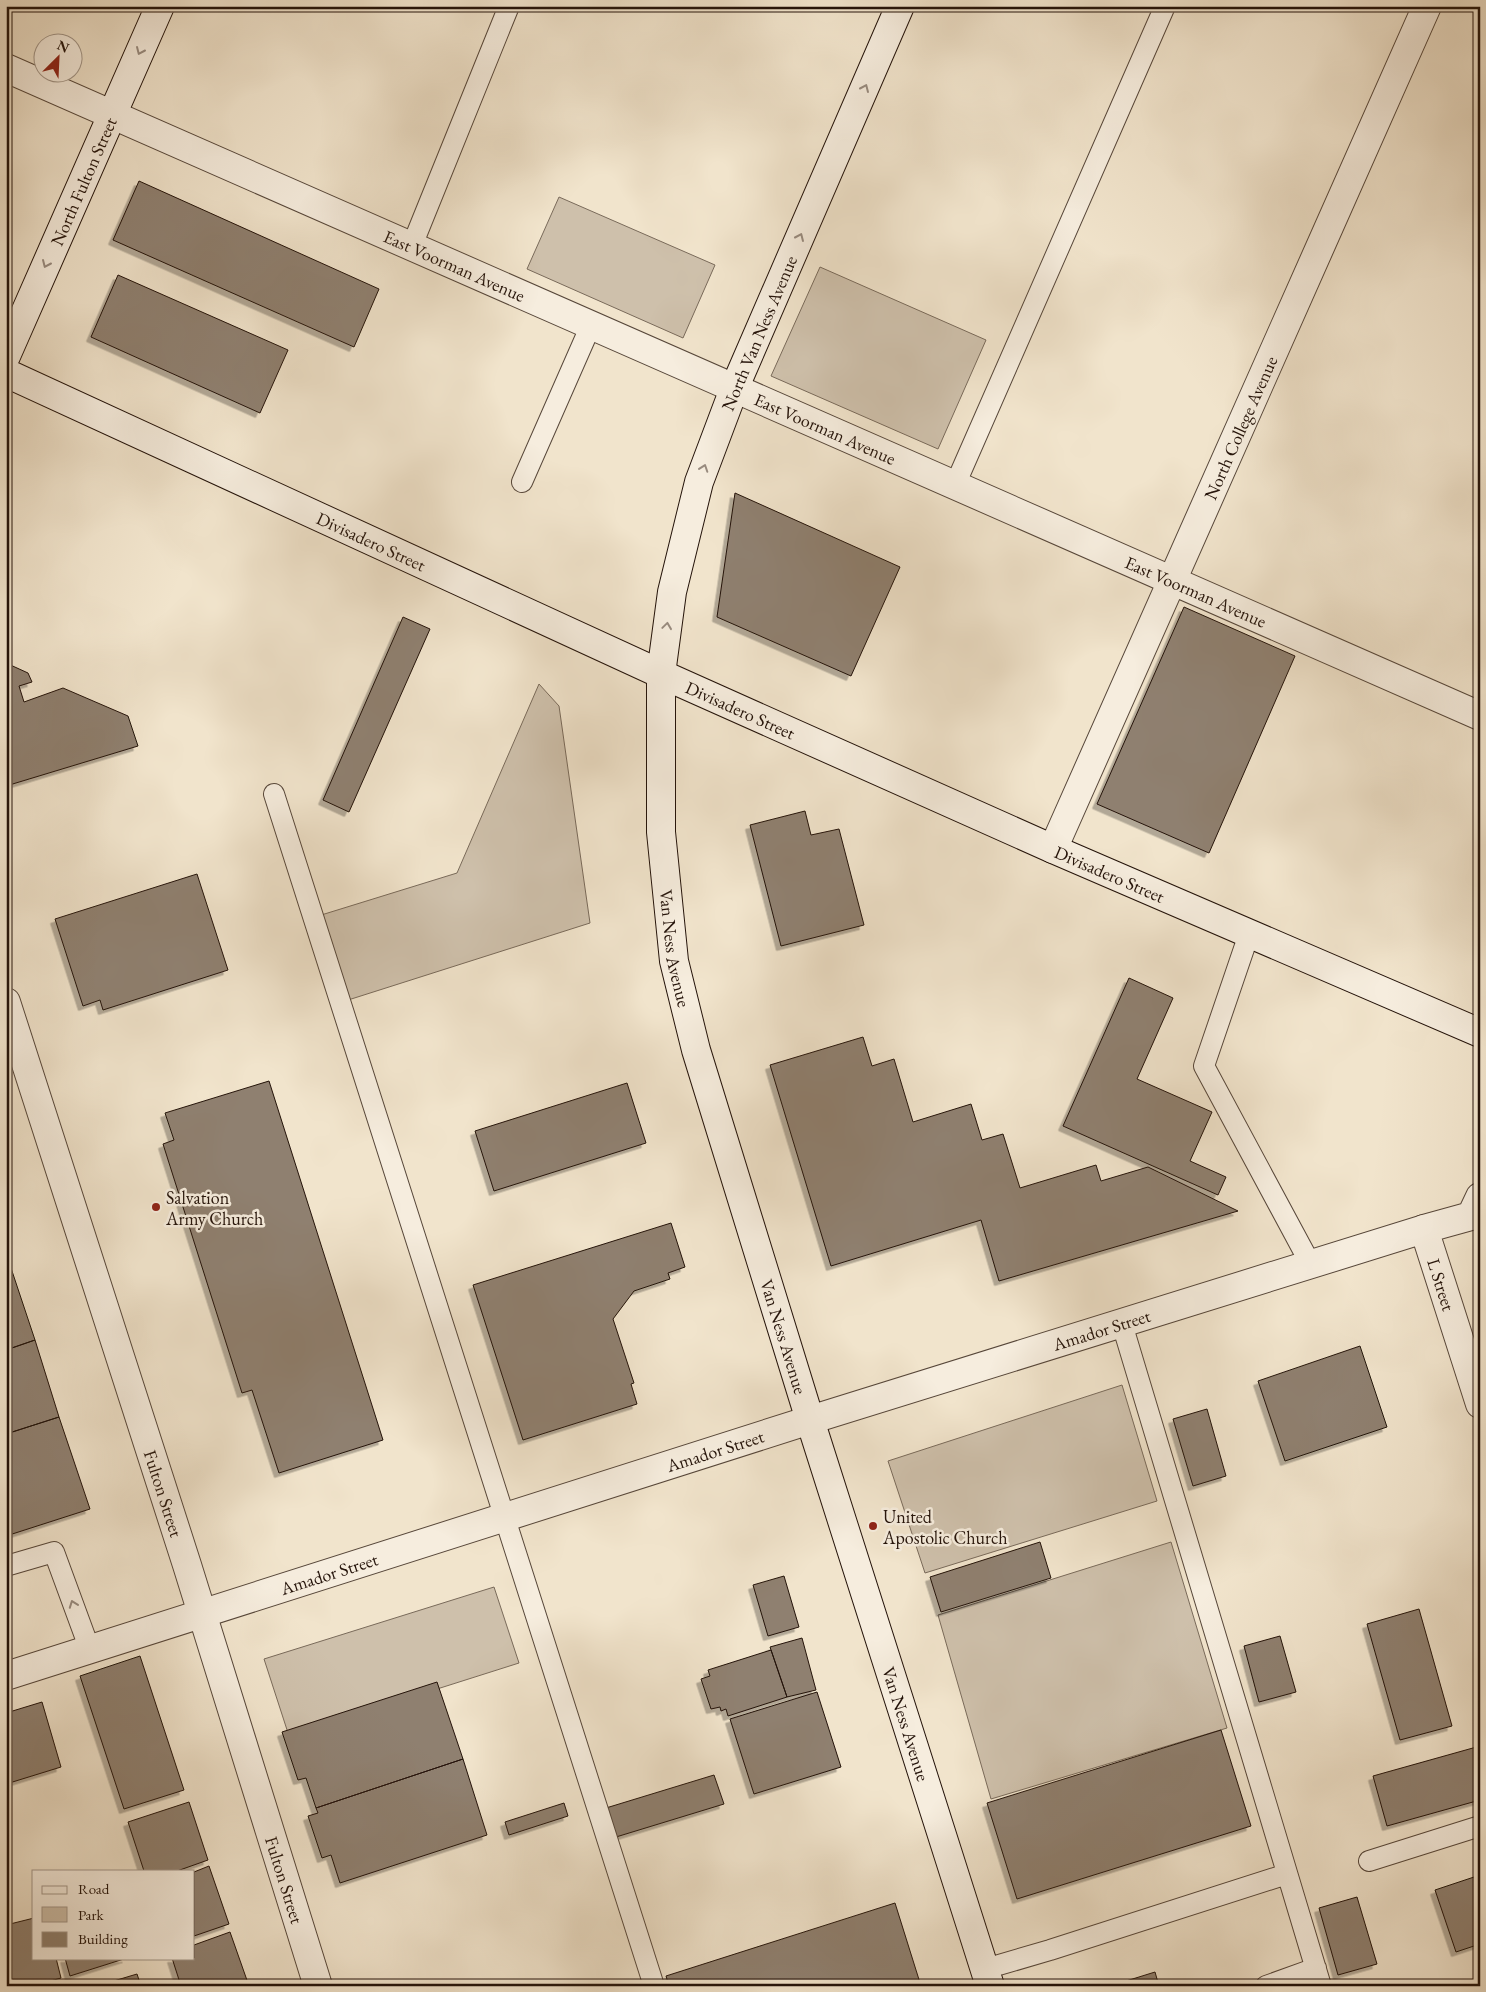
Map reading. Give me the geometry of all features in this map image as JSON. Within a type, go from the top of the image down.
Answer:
[{"type":"street","name":"North Fulton Street","points":[[6,356],[160,6]]},
{"type":"street","name":"North Van Ness Avenue","points":[[661,674],[672,592],[699,482],[734,389],[900,6]]},
{"type":"street","name":"North College Avenue","points":[[1053,850],[1171,580],[1427,6]]},
{"type":"street","name":"East Voorman Avenue","points":[[6,68],[411,248],[591,325],[1480,716]]},
{"type":"street","name":"Divisadero Street","points":[[6,373],[661,674],[1053,850],[1480,1033]]},
{"type":"street","name":"Van Ness Avenue","points":[[661,674],[661,832],[674,961],[696,1050],[810,1420],[988,1977]]},
{"type":"street","name":"Fulton Street","points":[[6,1002],[202,1614],[318,1986]]},
{"type":"street","points":[[1424,1230],[1471,1216],[1480,1197]]},
{"type":"street","name":"Amador Street","points":[[6,1676],[810,1420],[1424,1230]]},
{"type":"street","name":"L Street","points":[[1424,1230],[1480,1404]]},
{"type":"lane","points":[[411,248],[509,6]]},
{"type":"lane","points":[[954,485],[1165,6]]},
{"type":"lane","points":[[522,482],[591,325]]},
{"type":"lane","points":[[274,794],[654,1986]]},
{"type":"lane","points":[[1249,934],[1204,1066],[1311,1265]]},
{"type":"lane","points":[[1122,1324],[1319,1977],[1266,1986]]},
{"type":"lane","points":[[6,1566],[54,1552],[90,1650]]},
{"type":"lane","points":[[1369,1860],[1480,1826]]},
{"type":"lane","points":[[988,1977],[1050,1950],[1288,1874]]},
{"type":"green space","points":[[559,197],[715,265],[683,338],[527,269]]},
{"type":"green space","points":[[820,267],[986,340],[938,449],[771,376]]},
{"type":"green space","points":[[539,684],[559,706],[590,923],[345,1001],[318,916],[457,873]]},
{"type":"green space","points":[[1122,1385],[1157,1501],[925,1573],[888,1461]]},
{"type":"green space","points":[[1171,1542],[1227,1728],[991,1799],[938,1615]]},
{"type":"green space","points":[[494,1587],[519,1663],[289,1736],[264,1659]]},
{"type":"building","points":[[139,181],[379,289],[354,347],[113,240]]},
{"type":"building","points":[[118,275],[288,350],[260,413],[91,337]]},
{"type":"building","points":[[735,493],[900,567],[851,676],[717,617]]},
{"type":"building","points":[[1184,607],[1295,656],[1209,853],[1097,804]]},
{"type":"building","points":[[403,617],[430,629],[349,812],[323,800]]},
{"type":"building","points":[[6,663],[28,673],[32,682],[19,686],[24,702],[63,688],[128,716],[138,746],[6,786]]},
{"type":"building","points":[[805,811],[811,835],[839,829],[864,925],[781,946],[750,825]]},
{"type":"building","points":[[197,874],[228,970],[103,1010],[100,1000],[83,1006],[55,919]]},
{"type":"building","points":[[1129,978],[1173,998],[1137,1079],[1212,1112],[1190,1161],[1226,1177],[1218,1195],[1063,1126]]},
{"type":"building","points":[[863,1037],[872,1066],[894,1059],[913,1122],[971,1104],[982,1140],[1003,1134],[1020,1188],[1096,1165],[1101,1181],[1148,1167],[1238,1211],[999,1281],[981,1220],[831,1266],[770,1065]]},
{"type":"building","points":[[269,1081],[383,1440],[279,1473],[252,1390],[242,1393],[163,1144],[174,1140],[165,1113]]},
{"type":"building","points":[[627,1083],[646,1143],[494,1191],[475,1131]]},
{"type":"building","points":[[671,1223],[685,1267],[668,1273],[670,1279],[634,1291],[613,1319],[634,1383],[631,1384],[637,1404],[523,1440],[473,1285]]},
{"type":"building","points":[[6,1262],[9,1262],[35,1340],[6,1350]]},
{"type":"building","points":[[35,1340],[59,1417],[6,1434],[6,1350]]},
{"type":"building","points":[[1360,1346],[1387,1427],[1285,1461],[1258,1381]]},
{"type":"building","points":[[1207,1409],[1226,1476],[1193,1486],[1173,1419]]},
{"type":"building","points":[[59,1417],[90,1509],[6,1536],[6,1434]]},
{"type":"building","points":[[1040,1542],[1051,1578],[941,1612],[930,1577]]},
{"type":"building","points":[[784,1576],[799,1627],[768,1636],[753,1585]]},
{"type":"building","points":[[1419,1609],[1452,1726],[1400,1740],[1367,1624]]},
{"type":"building","points":[[1280,1636],[1296,1692],[1259,1702],[1244,1646]]},
{"type":"building","points":[[802,1638],[816,1690],[787,1697],[770,1647]]},
{"type":"building","points":[[771,1650],[787,1697],[728,1716],[726,1709],[721,1711],[720,1707],[711,1709],[701,1679],[710,1676],[708,1670]]},
{"type":"building","points":[[140,1656],[184,1790],[124,1809],[80,1676]]},
{"type":"building","points":[[437,1682],[463,1759],[316,1808],[306,1778],[298,1780],[282,1732]]},
{"type":"building","points":[[817,1692],[841,1767],[754,1794],[730,1719]]},
{"type":"building","points":[[42,1702],[61,1767],[6,1784],[6,1713]]},
{"type":"building","points":[[1221,1730],[1251,1826],[1017,1899],[987,1803]]},
{"type":"building","points":[[1480,1746],[1480,1800],[1387,1826],[1373,1776]]},
{"type":"building","points":[[463,1759],[487,1835],[340,1883],[331,1855],[322,1858],[308,1816],[318,1813],[316,1808]]},
{"type":"building","points":[[714,1775],[724,1804],[616,1837],[606,1808]]},
{"type":"building","points":[[189,1802],[208,1860],[180,1870],[144,1870],[128,1822]]},
{"type":"building","points":[[564,1803],[568,1816],[509,1835],[505,1822]]},
{"type":"building","points":[[209,1866],[229,1924],[195,1936],[195,1872]]},
{"type":"building","points":[[1480,1875],[1480,1944],[1456,1952],[1435,1890]]},
{"type":"building","points":[[1357,1897],[1377,1964],[1338,1975],[1319,1908]]},
{"type":"building","points":[[895,1903],[921,1986],[669,1986],[666,1976]]},
{"type":"building","points":[[32,1918],[32,1960],[56,1960],[61,1978],[33,1986],[6,1986],[6,1925]]},
{"type":"building","points":[[230,1932],[249,1986],[181,1986],[173,1960],[195,1960],[195,1945]]},
{"type":"building","points":[[66,1960],[121,1960],[70,1976]]},
{"type":"building","points":[[1155,1972],[1159,1986],[1110,1986]]},
{"type":"building","points":[[137,1974],[141,1986],[97,1986]]},
{"type":"place","name":"Salvation Army Church","points":[[156,1207]]},
{"type":"place","name":"United Apostolic Church","points":[[873,1526]]}]
